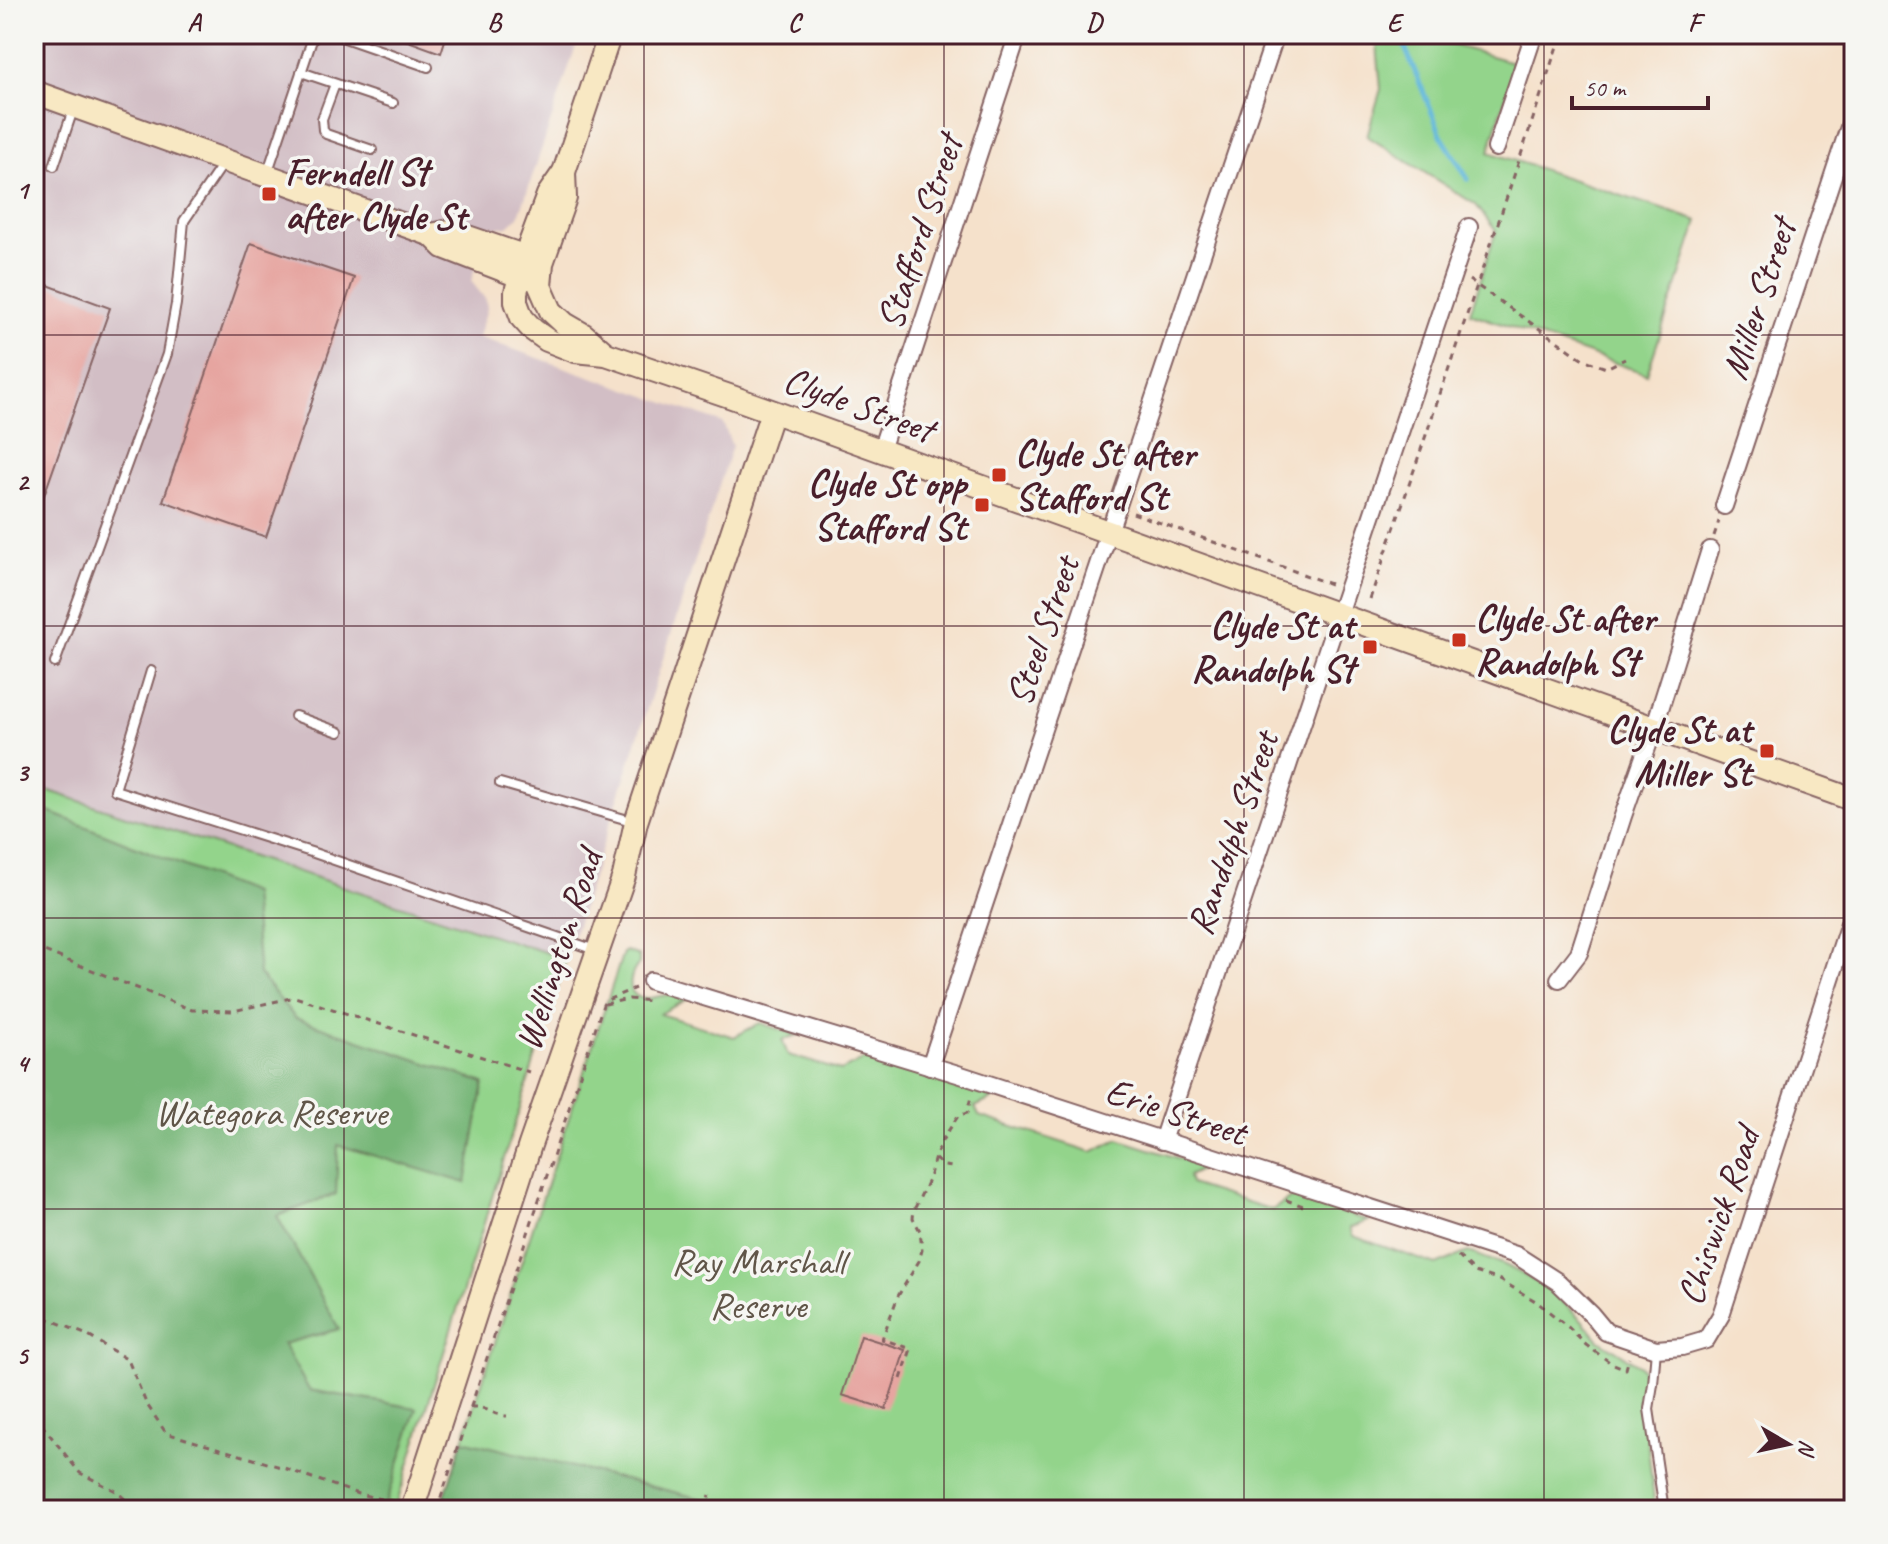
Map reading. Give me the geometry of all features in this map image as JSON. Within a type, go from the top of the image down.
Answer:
[{"type":"main road","points":[[34,92],[432,235],[450,231],[532,269],[565,198],[564,172],[610,34]]},
{"type":"main road","name":"Clyde Street","points":[[532,269],[551,311],[606,354],[1854,800]]},
{"type":"main road","name":"Wellington Road","points":[[413,1507],[530,1145],[624,876],[636,822],[772,412]]},
{"type":"street","name":"Stafford Street","points":[[881,450],[1018,34]]},
{"type":"street","name":"Steel Street","points":[[930,1066],[1276,34]]},
{"type":"street","points":[[1496,148],[1534,34]]},
{"type":"street","name":"Miller Street","points":[[1724,506],[1854,112]]},
{"type":"street","name":"Randolph Street","points":[[1162,1141],[1469,227]]},
{"type":"street","points":[[1559,979],[1579,953],[1710,550]]},
{"type":"street","name":"Chiswick Road","points":[[1656,1349],[1682,1347],[1706,1340],[1721,1315],[1854,908]]},
{"type":"street","name":"Erie Street","points":[[651,981],[930,1066],[1516,1255],[1558,1282],[1606,1332],[1656,1349]]},
{"type":"lane","points":[[267,175],[314,34]]},
{"type":"lane","points":[[333,34],[428,67]]},
{"type":"lane","points":[[301,72],[393,103]]},
{"type":"lane","points":[[335,84],[322,119],[323,130],[326,134],[372,150]]},
{"type":"lane","points":[[54,166],[74,106]]},
{"type":"lane","points":[[55,663],[167,354],[176,304],[184,221],[226,160]]},
{"type":"lane","points":[[151,671],[115,790],[311,852],[599,951]]},
{"type":"lane","points":[[295,716],[339,732]]},
{"type":"lane","points":[[500,783],[636,822]]},
{"type":"lane","name":"Chiswick Road","points":[[1656,1349],[1649,1409],[1664,1510]]},
{"type":"path","points":[[1370,599],[1561,34]]},
{"type":"path","points":[[1454,272],[1583,359],[1606,368],[1625,359]]},
{"type":"path","points":[[1710,550],[1724,506]]},
{"type":"path","points":[[1129,512],[1330,584]]},
{"type":"path","points":[[34,947],[192,1010],[233,1011],[295,997],[529,1072]]},
{"type":"path","points":[[437,1510],[603,1005],[605,1001],[651,981]]},
{"type":"path","points":[[603,1005],[629,999],[655,1001]]},
{"type":"path","points":[[901,1379],[911,1349],[882,1339],[888,1317],[919,1261],[922,1239],[913,1218],[914,1210],[952,1124],[958,1116],[967,1113],[971,1097]]},
{"type":"path","points":[[935,1159],[944,1166],[952,1167]]},
{"type":"path","points":[[1458,1256],[1475,1272],[1500,1280],[1537,1302],[1611,1363],[1626,1369],[1633,1342]]},
{"type":"path","points":[[34,1313],[85,1334],[128,1360],[146,1403],[166,1433],[358,1494],[413,1507]]},
{"type":"path","points":[[470,1407],[481,1406],[494,1414],[507,1416]]},
{"type":"path","points":[[34,1415],[80,1473],[116,1491],[137,1510]]},
{"type":"path","points":[[706,1510],[710,1495]]},
{"type":"shaded area","points":[[34,34],[580,34],[519,216],[508,226],[489,226],[471,281],[486,300],[487,309],[478,337],[723,423],[732,446],[566,959],[34,786]]},
{"type":"green space","points":[[1376,34],[1419,34],[1516,63],[1489,152],[1698,221],[1647,374],[1470,313],[1496,231],[1476,205],[1367,136],[1381,89]]},
{"type":"green space","name":"Wategora Reserve","points":[[34,786],[566,959],[395,1510],[49,1510],[34,1504]]},
{"type":"green space","name":"Wategora Reserve","points":[[34,806],[252,893],[259,974],[295,1018],[484,1083],[466,1183],[338,1145],[336,1194],[277,1216],[339,1329],[283,1344],[309,1390],[417,1408],[384,1510],[34,1510]]},
{"type":"green space","name":"Ray Marshall Reserve","points":[[626,951],[639,956],[631,982],[632,992],[644,998],[673,995],[687,999],[660,1014],[734,1037],[760,1023],[798,1035],[782,1040],[788,1055],[841,1071],[869,1057],[994,1098],[975,1107],[979,1116],[1092,1152],[1118,1139],[1206,1167],[1188,1176],[1190,1184],[1272,1210],[1295,1195],[1368,1221],[1350,1228],[1353,1236],[1436,1265],[1468,1252],[1505,1265],[1537,1282],[1559,1298],[1598,1339],[1640,1366],[1647,1379],[1643,1402],[1655,1510],[440,1510]]},
{"type":"green space","points":[[463,1440],[747,1510],[440,1510]]},
{"type":"building","points":[[395,34],[447,34],[441,53]]},
{"type":"building","points":[[251,243],[354,278],[266,537],[163,501]]},
{"type":"building","points":[[34,280],[110,308],[36,518],[34,518]]},
{"type":"building","points":[[861,1336],[905,1350],[886,1409],[842,1395]]},
{"type":"waterway","points":[[1401,34],[1442,137],[1468,179]]},
{"type":"place","name":"Ferndell St after Clyde St","points":[[269,194]]},
{"type":"place","name":"Clyde St after Stafford St","points":[[999,475]]},
{"type":"place","name":"Clyde St opp Stafford St","points":[[982,505]]},
{"type":"place","name":"Clyde St after Randolph St","points":[[1459,640]]},
{"type":"place","name":"Clyde St at Randolph St","points":[[1370,647]]},
{"type":"place","name":"Clyde St at Miller St","points":[[1767,751]]}]
